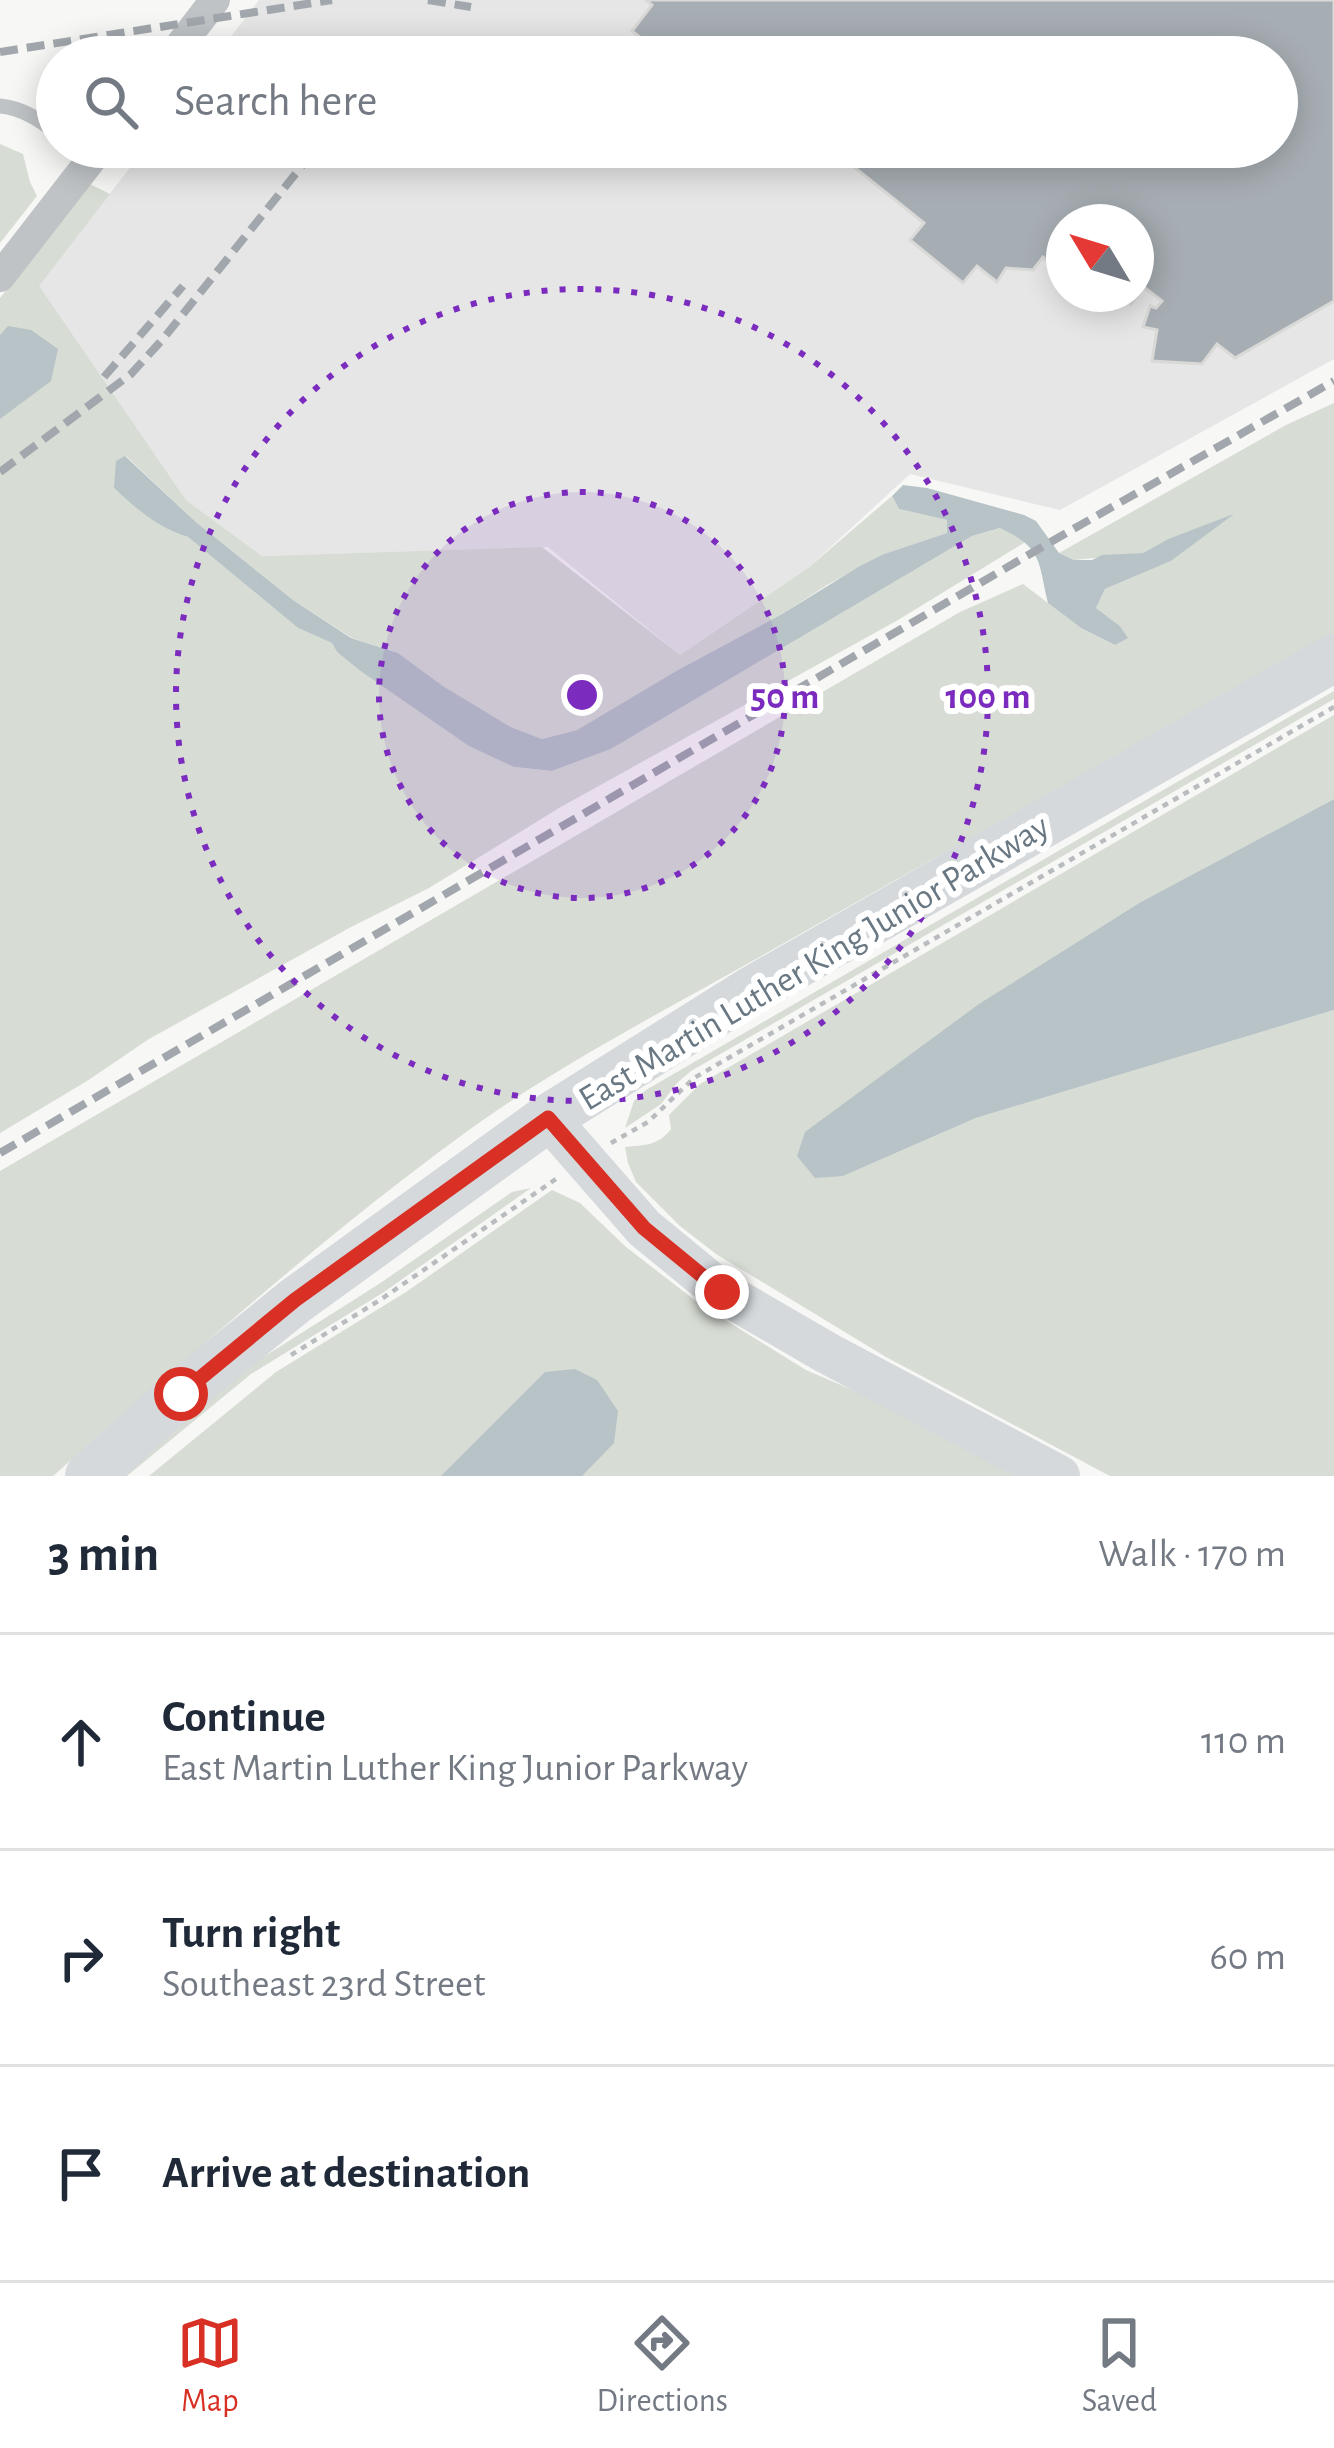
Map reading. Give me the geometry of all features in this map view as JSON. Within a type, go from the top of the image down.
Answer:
[{"type":"main road","name":"East Martin Luther King Junior Parkway","points":[[88,1476],[295,1300],[548,1118],[752,990],[1334,658]]},
{"type":"street","points":[[187,36],[215,0]]},
{"type":"street","points":[[0,277],[77,168]]},
{"type":"street","points":[[548,1118],[644,1228],[722,1292],[826,1353],[1059,1476]]},
{"type":"lane","points":[[0,106],[36,118]]},
{"type":"path","points":[[624,1136],[665,1108],[694,1078],[1334,707]]},
{"type":"path","points":[[292,1355],[539,1189]]},
{"type":"shaded area","points":[[259,0],[1334,0],[1334,359],[1060,510],[910,474],[808,568],[680,655],[548,547],[262,556],[186,500],[38,286],[130,168],[1298,168],[1298,36],[231,36]]},
{"type":"shaded area","points":[[0,144],[23,154],[37,196],[0,243]]},
{"type":"shaded area","points":[[90,184],[110,194],[39,286],[186,500],[262,556],[542,547],[680,655],[808,568],[892,496],[899,509],[947,520],[947,533],[884,554],[577,730],[542,739],[511,727],[398,653],[352,638],[293,600],[197,523],[126,456],[114,488],[139,510],[188,537],[298,628],[332,643],[359,670],[469,745],[514,767],[552,771],[611,749],[972,536],[1001,528],[1027,541],[898,620],[559,808],[429,888],[149,1039],[0,1133],[0,298]]},
{"type":"shaded area","points":[[8,326],[31,330],[58,349],[51,381],[0,419],[0,335]]},
{"type":"shaded area","points":[[1334,403],[1334,638],[533,1087],[353,1219],[53,1476],[0,1476],[0,1171],[960,612],[1023,584],[1081,628],[1115,645],[1127,637],[1096,608],[1105,589],[1171,561],[1229,517],[1143,553],[1074,560],[1059,553],[1286,425]]},
{"type":"shaded area","points":[[125,456],[197,523],[293,600],[351,638],[398,653],[511,727],[542,739],[577,730],[860,566],[947,533],[947,520],[899,509],[892,496],[903,485],[1024,515],[1036,521],[1059,553],[1074,560],[1143,553],[1234,514],[1171,561],[1105,589],[1096,608],[1128,638],[1115,645],[1081,628],[1048,603],[1031,549],[1000,528],[972,536],[611,749],[552,771],[514,767],[469,746],[359,670],[332,643],[298,628],[188,537],[148,517],[114,488],[116,461]]},
{"type":"shaded area","points":[[1334,691],[1334,699],[691,1071],[661,1104],[625,1128],[634,1101],[646,1090]]},
{"type":"shaded area","points":[[1334,715],[1334,799],[1139,903],[980,1004],[843,1176],[976,1118],[1334,1010],[1334,1476],[1110,1476],[886,1357],[716,1254],[636,1182],[625,1147],[651,1144],[666,1135],[671,1129],[669,1115],[700,1084]]},
{"type":"shaded area","points":[[1334,799],[1334,1010],[976,1118],[843,1176],[815,1178],[797,1156],[805,1132],[979,1004],[1139,903]]},
{"type":"shaded area","points":[[531,1188],[384,1292],[251,1374],[127,1476],[116,1476],[246,1368],[512,1192]]},
{"type":"shaded area","points":[[552,1190],[580,1203],[626,1247],[701,1305],[806,1370],[885,1404],[1019,1476],[149,1476],[276,1372],[406,1292]]},
{"type":"shaded area","points":[[575,1369],[597,1380],[618,1411],[614,1443],[582,1476],[441,1476],[545,1372]]},
{"type":"building","points":[[646,0],[1334,0],[1334,301],[1235,358],[1217,344],[1202,364],[1152,361],[1157,330],[1143,327],[1148,312],[1154,312],[1162,301],[1154,295],[1154,204],[1046,204],[1046,260],[1043,257],[1033,270],[1006,268],[997,282],[977,266],[963,283],[910,240],[924,223],[855,168],[1298,168],[1298,36],[638,36],[632,31],[652,5]]},
{"type":"railway","points":[[102,36],[332,0]]},
{"type":"railway","points":[[428,0],[471,7]]},
{"type":"railway","points":[[0,52],[36,46]]},
{"type":"railway","points":[[0,472],[131,374],[300,168]]},
{"type":"railway","points":[[104,377],[183,286]]},
{"type":"railway","points":[[0,1153],[1334,381]]},
{"type":"route","points":[[181,1394],[295,1300],[548,1118],[644,1228],[722,1292]]}]
